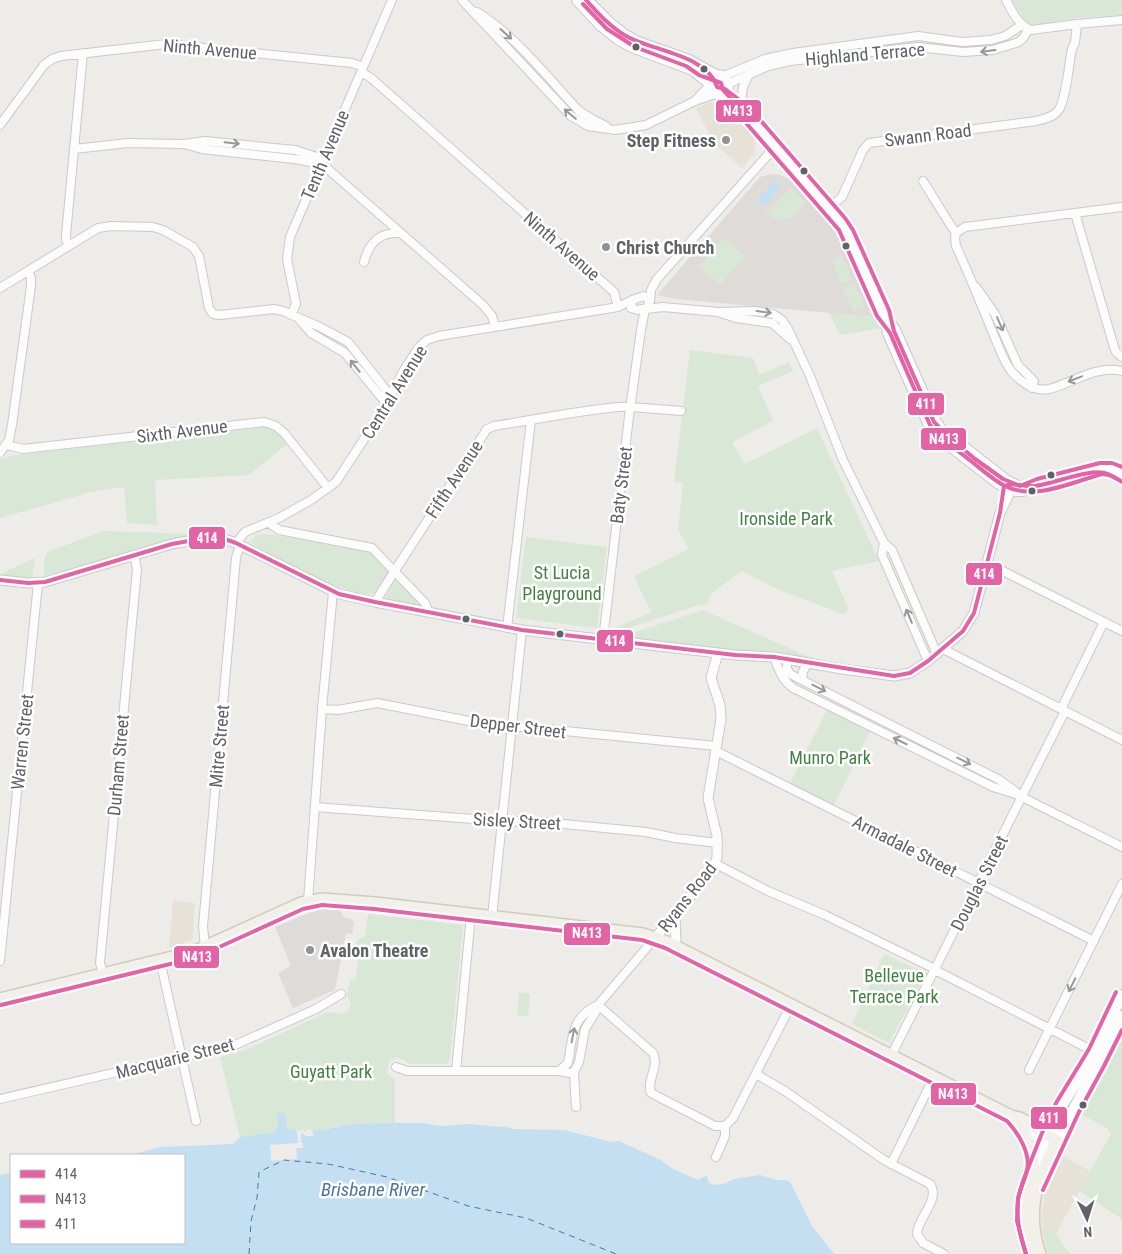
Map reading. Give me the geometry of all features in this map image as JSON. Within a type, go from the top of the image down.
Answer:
[{"type":"main road","points":[[577,0],[601,26],[619,40],[634,48],[693,70],[741,100],[744,112]]},
{"type":"main road","points":[[588,0],[611,24],[624,34],[638,42],[689,60],[719,85],[828,209],[847,233],[883,313],[896,330],[939,426],[944,432],[1008,486],[1035,486],[1106,468],[1122,474]]},
{"type":"main road","points":[[1091,472],[1104,472],[1122,482]]},
{"type":"main road","points":[[0,998],[193,952],[308,901],[338,899],[633,932],[676,946],[891,1056],[1011,1116],[1020,1118],[1025,1125],[1034,1169]]},
{"type":"main road","points":[[1040,1254],[1034,1236],[1033,1203],[1051,1141],[1055,1120],[1095,1052],[1119,1007],[1122,995]]},
{"type":"main road","points":[[1032,1254],[1024,1229],[1023,1216],[1024,1199],[1034,1169],[1122,1016]]},
{"type":"main road","points":[[1025,1125],[1055,1120]]},
{"type":"main road","points":[[1025,1125],[1051,1141]]},
{"type":"street","name":"Tenth Avenue","points":[[295,317],[296,304],[287,259],[291,234],[392,0]]},
{"type":"street","points":[[1006,0],[1025,27],[1036,30],[1122,20]]},
{"type":"street","name":"Highland Terrace","points":[[465,3],[571,116],[588,126],[615,130],[646,125],[695,101],[719,85],[765,60],[792,53],[918,36],[962,42],[991,40],[1025,27],[1025,36],[1019,42],[993,50],[963,52],[927,47],[910,47],[790,61],[768,66],[719,85]]},
{"type":"street","name":"Swann Road","points":[[828,209],[842,197],[863,150],[869,143],[1036,120],[1055,114],[1061,106],[1063,99],[1077,24]]},
{"type":"street","name":"Swann Road","points":[[1067,25],[1072,49]]},
{"type":"street","name":"Ninth Avenue","points":[[0,125],[47,62],[59,57],[166,44],[352,63],[372,78],[614,292],[618,307]]},
{"type":"street","points":[[70,245],[66,236],[83,53]]},
{"type":"street","points":[[741,100],[743,87],[749,74]]},
{"type":"street","points":[[74,150],[134,143],[184,144],[202,149],[321,162],[483,305],[492,316],[495,327]]},
{"type":"street","name":"Central Avenue","points":[[618,307],[640,297],[775,147]]},
{"type":"street","points":[[923,181],[956,233],[956,246],[973,284],[994,312],[1020,367],[1034,381],[1032,388],[1038,390],[1050,389],[1103,370],[1122,371]]},
{"type":"street","points":[[956,233],[965,227],[1122,207]]},
{"type":"street","points":[[1075,213],[1119,355]]},
{"type":"street","points":[[381,215],[381,236]]},
{"type":"street","points":[[0,288],[102,227],[156,228],[187,243],[196,250],[209,308],[213,314],[220,315],[274,309],[318,326],[348,342],[390,394]]},
{"type":"street","points":[[364,262],[368,250],[381,236],[389,233],[400,233]]},
{"type":"street","points":[[0,453],[7,444],[12,425],[31,286],[31,278],[28,271]]},
{"type":"street","name":"Central Avenue","points":[[238,544],[246,532],[269,523],[312,500],[328,488],[341,474],[386,403],[407,365],[425,341],[495,327],[618,307],[634,309],[648,305],[652,288],[657,279]]},
{"type":"street","points":[[640,297],[646,296],[648,305],[668,308],[718,312],[749,311],[775,314],[785,324],[794,342],[811,379],[836,445],[884,543],[892,550],[940,651],[1122,740]]},
{"type":"street","points":[[632,300],[630,306],[634,309]]},
{"type":"street","name":"Baty Street","points":[[603,640],[641,330],[648,305]]},
{"type":"street","name":"Baty Street","points":[[634,309],[639,317],[641,330]]},
{"type":"street","points":[[295,317],[310,334],[345,353],[386,403]]},
{"type":"street","name":"Fifth Avenue","points":[[375,602],[487,429],[494,426],[608,407],[631,406],[681,411]]},
{"type":"street","points":[[507,628],[530,420]]},
{"type":"street","name":"Sixth Avenue","points":[[7,444],[23,449],[264,422],[276,426],[285,434],[328,488]]},
{"type":"street","points":[[0,580],[38,583],[172,544],[210,537],[221,537],[344,596],[507,628],[718,653],[786,659],[894,676],[910,673],[928,661],[963,631],[971,620],[1008,486]]},
{"type":"street","points":[[269,523],[279,530],[372,548],[425,602],[429,613]]},
{"type":"street","points":[[884,543],[882,555],[928,661]]},
{"type":"street","name":"Mitre Street","points":[[205,947],[203,926],[238,544]]},
{"type":"street","name":"Durham Street","points":[[103,974],[100,963],[137,569],[134,555]]},
{"type":"street","points":[[987,563],[1122,631]]},
{"type":"street","name":"Warren Street","points":[[0,961],[38,583]]},
{"type":"street","points":[[308,901],[333,592]]},
{"type":"street","name":"Douglas Street","points":[[891,1056],[1023,797],[1104,622]]},
{"type":"street","points":[[492,917],[522,630]]},
{"type":"street","name":"Ryans Road","points":[[576,1107],[574,1072],[579,1062],[585,1029],[598,1005],[716,864],[718,843],[708,798],[721,710],[711,678],[718,653]]},
{"type":"street","points":[[774,658],[783,678],[793,688],[984,783],[1023,797],[1122,847]]},
{"type":"street","points":[[786,659],[788,672],[998,779],[1023,797]]},
{"type":"street","points":[[802,680],[803,672],[808,663]]},
{"type":"street","name":"Depper Street","points":[[322,710],[338,710],[377,703],[474,722],[716,749]]},
{"type":"street","name":"Armadale Street","points":[[716,749],[1094,941]]},
{"type":"street","name":"Sisley Street","points":[[316,807],[514,822],[522,820],[574,824],[718,843]]},
{"type":"street","points":[[716,864],[768,891],[832,918],[935,969],[1095,1052]]},
{"type":"street","points":[[1029,1070],[1122,884]]},
{"type":"street","points":[[456,1071],[471,915]]},
{"type":"street","points":[[675,915],[676,946]]},
{"type":"street","points":[[160,960],[196,1121]]},
{"type":"street","name":"Macquarie Street","points":[[0,1099],[235,1045],[316,1009],[341,994]]},
{"type":"street","points":[[598,1005],[653,1053],[656,1062],[650,1085],[651,1093],[715,1126],[725,1126],[733,1118],[791,1005]]},
{"type":"street","name":"Ryans Road","points":[[559,1071],[568,1063],[575,1026],[588,1010],[598,1005]]},
{"type":"street","points":[[396,1067],[407,1071],[574,1072]]},
{"type":"street","points":[[756,1074],[785,1091],[892,1164],[932,1186],[932,1198],[917,1234],[923,1243],[944,1254]]},
{"type":"street","points":[[892,1164],[934,1077]]},
{"type":"street","points":[[716,1157],[725,1136],[725,1126]]},
{"type":"shaded area","points":[[716,101],[727,104],[754,137],[755,153],[742,168],[714,143],[696,109]]},
{"type":"shaded area","points":[[771,174],[780,175],[790,180],[834,230],[875,317],[675,299],[657,295],[760,177]]},
{"type":"shaded area","points":[[173,900],[195,903],[192,940],[169,948]]},
{"type":"shaded area","points":[[324,909],[340,910],[343,917],[351,919],[354,923],[352,934],[346,933],[335,990],[293,1008],[278,973],[291,966],[275,927]]},
{"type":"shaded area","points":[[1061,1155],[1090,1171],[1056,1234],[1042,1229],[1041,1218],[1046,1187]]},
{"type":"green space","points":[[1012,0],[1122,0],[1122,15],[1077,18],[1034,25],[1024,18]]},
{"type":"green space","points":[[791,187],[805,202],[793,218],[777,220],[766,214]]},
{"type":"green space","points":[[724,238],[745,256],[720,285],[699,267]]},
{"type":"green space","points":[[842,255],[852,279],[842,284],[831,260]]},
{"type":"green space","points":[[854,283],[865,307],[854,312],[842,288]]},
{"type":"green space","points":[[829,313],[875,317],[880,328],[840,335]]},
{"type":"green space","name":"Ironside Park","points":[[690,350],[753,358],[759,375],[789,362],[793,371],[758,386],[773,421],[732,442],[745,464],[817,428],[879,561],[832,571],[849,610],[843,614],[779,590],[742,571],[712,593],[707,604],[698,605],[617,632],[616,628],[651,612],[634,576],[689,549],[678,530],[683,483],[674,482]]},
{"type":"green space","points":[[265,427],[277,431],[287,444],[249,475],[155,480],[157,525],[127,523],[124,487],[89,492],[0,518],[0,460],[9,456]]},
{"type":"green space","points":[[103,531],[196,534],[44,576],[44,560],[47,552]]},
{"type":"green space","points":[[267,534],[370,551],[389,573],[375,594],[347,589],[312,575],[250,543],[256,535]]},
{"type":"green space","name":"St Lucia Playground","points":[[526,537],[607,547],[597,628],[516,618]]},
{"type":"green space","points":[[35,558],[32,578],[0,575],[0,574]]},
{"type":"green space","points":[[395,580],[422,604],[416,606],[384,599]]},
{"type":"green space","points":[[703,610],[816,660],[620,637]]},
{"type":"green space","name":"Munro Park","points":[[827,710],[870,732],[834,805],[790,783]]},
{"type":"green space","name":"Guyatt Park","points":[[368,914],[463,925],[450,1060],[446,1064],[410,1064],[396,1057],[389,1062],[387,1073],[395,1080],[395,1124],[375,1123],[332,1127],[319,1131],[297,1131],[287,1128],[277,1114],[278,1126],[274,1132],[240,1137],[220,1057],[245,1050],[328,1012],[342,1014],[347,1012],[351,1004],[347,995],[350,980],[355,981],[360,951],[355,950],[359,939],[365,937]]},
{"type":"green space","name":"Bellevue Terrace Park","points":[[884,954],[923,972],[925,976],[889,1043],[852,1024]]},
{"type":"green space","points":[[519,992],[530,994],[528,1017],[517,1015]]},
{"type":"green space","points":[[1122,1031],[1122,1219],[1079,1191],[1111,1134],[1107,1128],[1077,1112]]},
{"type":"green space","points":[[1042,1229],[1056,1234],[1070,1254],[1048,1254]]},
{"type":"water","points":[[775,180],[782,186],[764,206],[757,200]]},
{"type":"water","name":"Brisbane River","points":[[277,1113],[285,1113],[287,1128],[297,1131],[319,1131],[345,1125],[375,1123],[423,1123],[441,1126],[470,1124],[504,1126],[513,1129],[564,1130],[612,1142],[619,1141],[661,1160],[673,1169],[698,1180],[707,1175],[708,1181],[712,1185],[760,1175],[790,1182],[812,1226],[834,1254],[0,1254],[0,1175],[10,1173],[10,1244],[185,1244],[185,1154],[134,1154],[161,1147],[233,1144],[240,1137],[274,1132],[278,1126]]},
{"type":"pier","points":[[301,1129],[305,1132],[307,1129],[311,1129],[314,1136],[306,1136],[301,1132],[303,1148],[296,1148],[297,1159],[271,1161],[270,1145],[298,1143],[297,1131],[301,1131]]},
{"type":"ferry route","points":[[249,1254],[251,1221],[257,1198],[259,1172],[284,1160],[328,1164],[387,1177],[468,1206],[526,1218],[616,1254]]},
{"type":"transit line","name":"411","points":[[586,0],[609,24],[626,36],[678,55],[703,68],[712,76],[717,87],[725,89],[749,107],[845,218],[853,230],[889,310],[894,331],[934,422],[949,437],[1003,479],[1020,486],[1037,479],[1100,463],[1112,463],[1122,467]]},
{"type":"transit line","name":"N413","points":[[583,4],[607,29],[635,47],[686,66],[699,75],[721,83],[723,90],[736,104],[740,116],[839,230],[877,316],[890,333],[930,425],[944,439],[996,481],[1017,490],[1029,492],[1054,489],[1102,474],[1119,480]]},
{"type":"transit line","name":"414","points":[[0,580],[28,583],[45,582],[172,544],[216,536],[236,543],[339,594],[375,602],[522,630],[735,655],[774,657],[894,676],[910,673],[928,661],[963,631],[974,613],[1000,513],[1004,486],[1011,484],[1026,486],[1043,485],[1083,474],[1101,472],[1122,482]]},
{"type":"transit line","name":"N413","points":[[1,1005],[195,958],[303,909],[322,905],[374,909],[642,940],[665,948],[1007,1121],[1019,1137],[1027,1157],[1027,1170],[1019,1196],[1018,1207],[1019,1228],[1026,1254]]},
{"type":"transit line","name":"411","points":[[1026,1254],[1017,1221],[1018,1198],[1023,1181],[1056,1103],[1089,1049],[1116,992]]},
{"type":"transit line","name":"N413","points":[[1043,1190],[1079,1112],[1122,1030]]},
{"type":"place","name":"Step Fitness","points":[[726,140]]},
{"type":"place","name":"Christ Church","points":[[606,247]]},
{"type":"place","name":"Avalon Theatre","points":[[310,950]]}]
